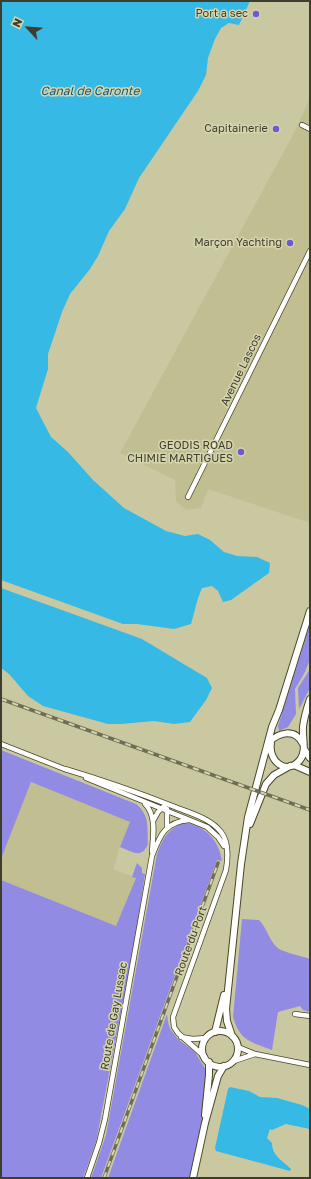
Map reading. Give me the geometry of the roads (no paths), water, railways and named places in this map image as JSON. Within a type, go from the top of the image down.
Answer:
[{"type":"street","points":[[302,124],[310,129]]},
{"type":"street","name":"Avenue Lascos","points":[[188,497],[310,251]]},
{"type":"street","points":[[232,1036],[227,1021],[226,1009],[241,864],[253,796],[267,744],[310,611]]},
{"type":"street","points":[[246,836],[266,784],[274,775],[299,761],[303,755],[303,725],[310,699]]},
{"type":"street","points":[[279,710],[270,750],[274,760],[281,765],[292,766],[310,772]]},
{"type":"street","points":[[267,744],[272,739],[283,733],[289,733],[300,739],[310,758]]},
{"type":"street","name":"Route du Port","points":[[1,744],[65,769],[144,803],[207,827],[222,842],[227,850]]},
{"type":"street","name":"Route du Port","points":[[65,769],[131,790],[204,819],[215,826],[224,837],[227,850],[226,870],[173,1017],[174,1028],[207,1060]]},
{"type":"street","name":"Route de Gay Lussac","points":[[87,1178],[99,1143],[105,1119],[152,856],[153,823],[151,812],[144,803]]},
{"type":"street","points":[[166,804],[167,827],[176,822],[189,820]]},
{"type":"street","name":"Route de Gay Lussac","points":[[153,823],[155,817],[166,804]]},
{"type":"street","name":"Route de Gay Lussac","points":[[152,856],[159,839],[167,827]]},
{"type":"street","points":[[215,1032],[230,966]]},
{"type":"street","points":[[295,1014],[310,1016]]},
{"type":"street","points":[[181,1036],[193,1039],[206,1038],[215,1032],[227,1032],[235,1039],[238,1047],[238,1052],[234,1061]]},
{"type":"street","points":[[205,1123],[209,1075],[203,1047],[206,1038]]},
{"type":"street","points":[[238,1047],[255,1054],[310,1065]]},
{"type":"street","points":[[207,1060],[213,1065],[224,1066],[255,1054]]},
{"type":"street","points":[[194,1178],[205,1123],[218,1076],[224,1066]]},
{"type":"water","name":"Canal de Caronte","points":[[1,1],[250,1],[239,25],[229,23],[221,28],[208,58],[206,75],[198,91],[139,178],[125,209],[109,231],[98,256],[90,269],[70,294],[62,312],[48,354],[48,369],[36,408],[51,437],[68,452],[93,480],[124,508],[166,531],[185,536],[198,534],[210,540],[224,552],[237,556],[257,557],[270,563],[269,573],[231,600],[223,602],[218,591],[212,586],[202,588],[191,624],[174,629],[137,624],[123,624],[1,580]]},
{"type":"water","points":[[1,588],[142,639],[207,678],[212,688],[206,700],[190,722],[174,724],[154,721],[108,724],[43,706],[28,696],[9,674],[1,668]]},
{"type":"water","points":[[230,1087],[249,1091],[260,1097],[277,1098],[302,1105],[310,1109],[310,1129],[286,1124],[272,1130],[270,1129],[267,1138],[272,1143],[272,1147],[276,1155],[291,1169],[290,1171],[216,1151],[215,1148],[228,1089]]},
{"type":"railway","points":[[1,699],[310,810]]},
{"type":"railway","points":[[104,1178],[218,863]]},
{"type":"place","name":"Port a sec","points":[[256,14]]},
{"type":"place","name":"Capitainerie","points":[[276,129]]},
{"type":"place","name":"Marçon Yachting","points":[[290,243]]},
{"type":"place","name":"GEODIS ROAD CHIMIE MARTIGUES","points":[[241,452]]}]
